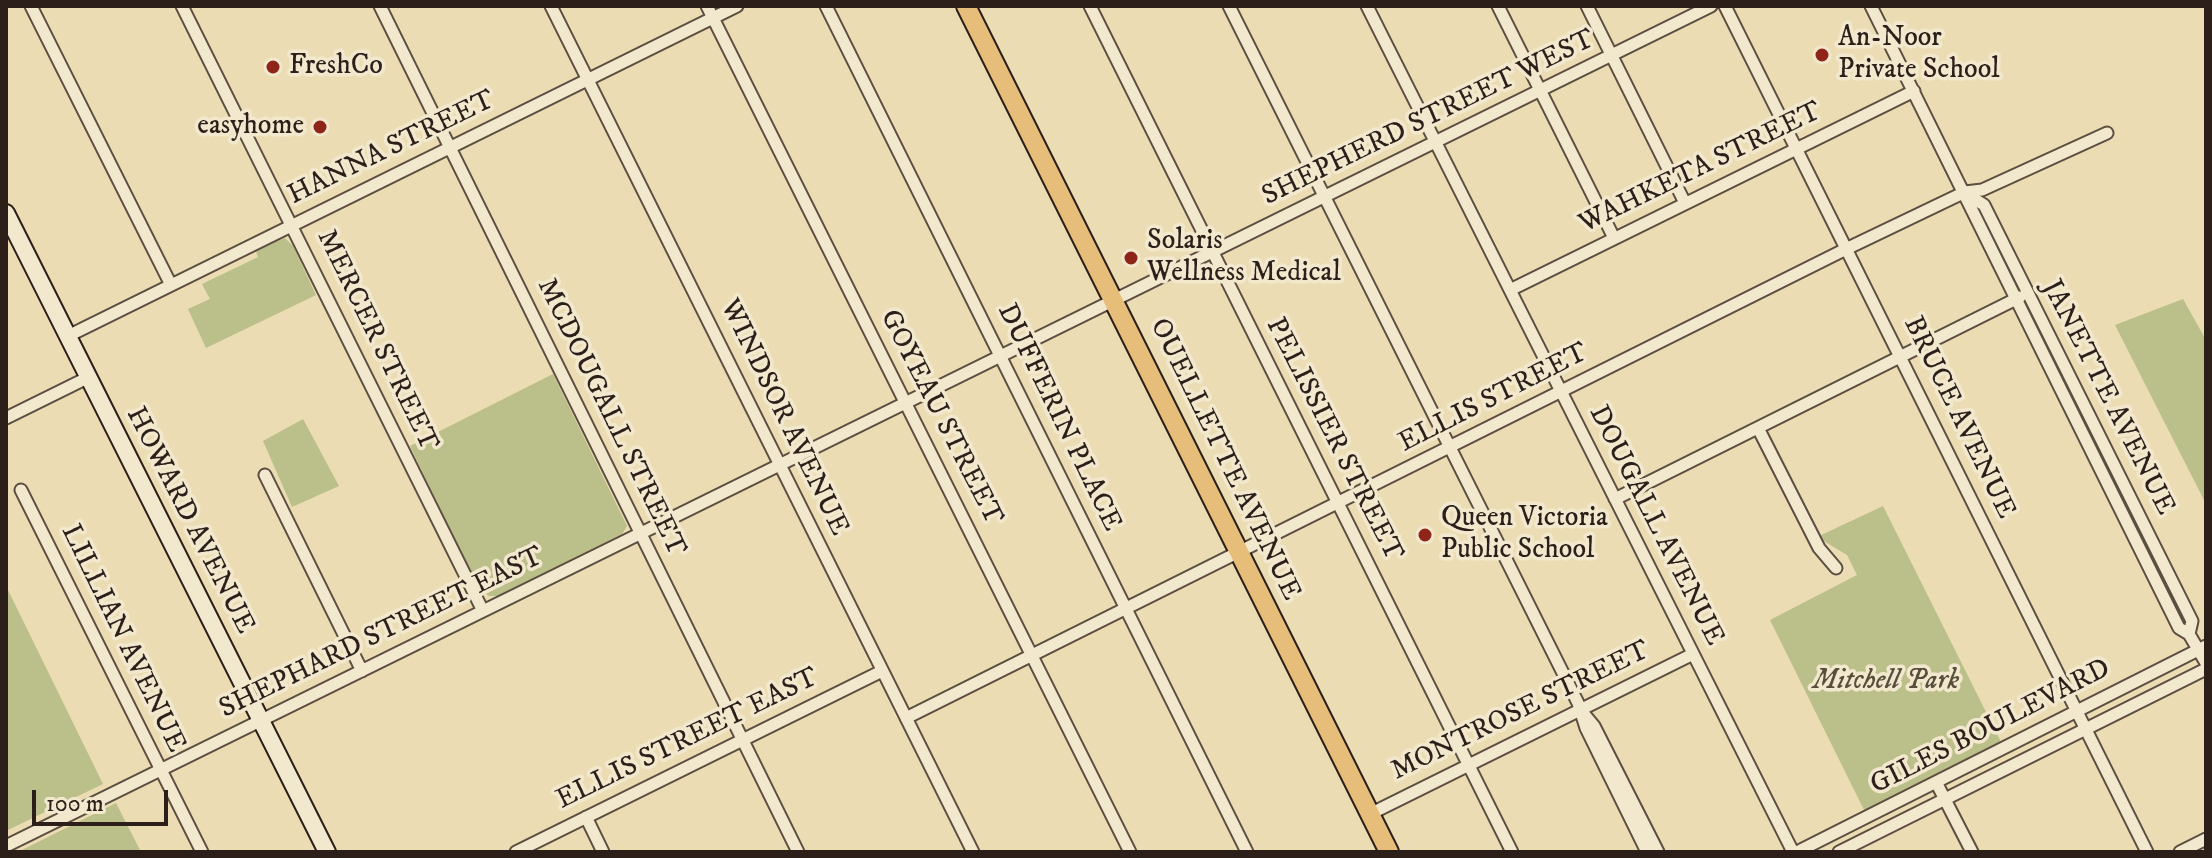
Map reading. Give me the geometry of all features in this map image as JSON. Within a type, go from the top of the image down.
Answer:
[{"type":"main road","name":"OUELLETTE AVENUE","points":[[966,6],[1389,852]]},
{"type":"main road","name":"HOWARD AVENUE","points":[[6,213],[327,852]]},
{"type":"street","points":[[31,6],[171,285]]},
{"type":"street","name":"MERCER STREET","points":[[182,6],[483,611]]},
{"type":"street","name":"MCDOUGALL STREET","points":[[380,6],[798,852]]},
{"type":"street","name":"WINDSOR AVENUE","points":[[551,6],[973,852]]},
{"type":"street","name":"GOYEAU STREET","points":[[707,6],[1130,852]]},
{"type":"street","name":"HANNA STREET","points":[[68,336],[737,6]]},
{"type":"street","name":"DUFFERIN PLACE","points":[[826,6],[1247,852]]},
{"type":"street","name":"PELISSIER STREET","points":[[1090,6],[1512,852]]},
{"type":"street","points":[[1229,6],[1581,711],[1586,728],[1647,852]]},
{"type":"street","name":"DOUGALL AVENUE","points":[[1367,6],[1795,852]]},
{"type":"street","points":[[1498,6],[1614,238]]},
{"type":"street","points":[[1587,6],[1685,203]]},
{"type":"street","name":"SHEPHERD STREET WEST","points":[[779,464],[1711,6]]},
{"type":"street","name":"BRUCE AVENUE","points":[[1725,6],[2147,852]]},
{"type":"street","name":"JANETTE AVENUE","points":[[1871,6],[2179,628],[2202,648],[2206,666]]},
{"type":"street","name":"WAHKETA STREET","points":[[1510,290],[1914,91]]},
{"type":"street","name":"ELLIS STREET","points":[[906,718],[1846,249],[1965,192],[1982,190],[2107,133]]},
{"type":"street","name":"JANETTE AVENUE","points":[[1965,192],[1984,205],[2192,621],[2189,634]]},
{"type":"street","points":[[1615,499],[2028,293]]},
{"type":"street","points":[[6,418],[89,377]]},
{"type":"street","points":[[1758,428],[1819,548],[1836,568]]},
{"type":"street","name":"SHEPHARD STREET EAST","points":[[6,846],[779,464]]},
{"type":"street","points":[[265,475],[362,671]]},
{"type":"street","name":"LILLIAN AVENUE","points":[[21,490],[202,852]]},
{"type":"street","name":"GILES BOULEVARD","points":[[1795,852],[2202,648]]},
{"type":"street","name":"MONTROSE STREET","points":[[1370,814],[1693,654]]},
{"type":"street","name":"GILES BOULEVARD","points":[[1839,852],[2206,666]]},
{"type":"street","name":"ELLIS STREET EAST","points":[[516,852],[882,671]]},
{"type":"street","points":[[1581,711],[1594,726],[1658,852]]},
{"type":"street","points":[[1936,782],[1972,852]]},
{"type":"street","points":[[586,817],[603,852]]},
{"type":"street","points":[[2180,852],[2206,839]]},
{"type":"green space","points":[[285,238],[293,246],[316,295],[206,348],[188,309],[210,299],[202,284],[258,257],[255,249]]},
{"type":"green space","points":[[2183,299],[2206,340],[2206,504],[2115,325]]},
{"type":"green space","points":[[553,374],[627,526],[622,534],[500,596],[489,596],[478,588],[410,446]]},
{"type":"green space","points":[[303,419],[339,486],[292,507],[263,441]]},
{"type":"green space","name":"Mitchell Park","points":[[1883,506],[2002,744],[1865,812],[1770,620],[1857,575],[1847,555],[1817,537]]},
{"type":"green space","points":[[6,586],[103,784],[6,831]]},
{"type":"green space","points":[[116,803],[141,852],[18,852]]},
{"type":"place","name":"An-Noor Private School","points":[[1822,55]]},
{"type":"place","name":"FreshCo","points":[[273,67]]},
{"type":"place","name":"easyhome","points":[[320,127]]},
{"type":"place","name":"Solaris Wellness Medical","points":[[1131,258]]},
{"type":"place","name":"Queen Victoria Public School","points":[[1425,535]]}]
